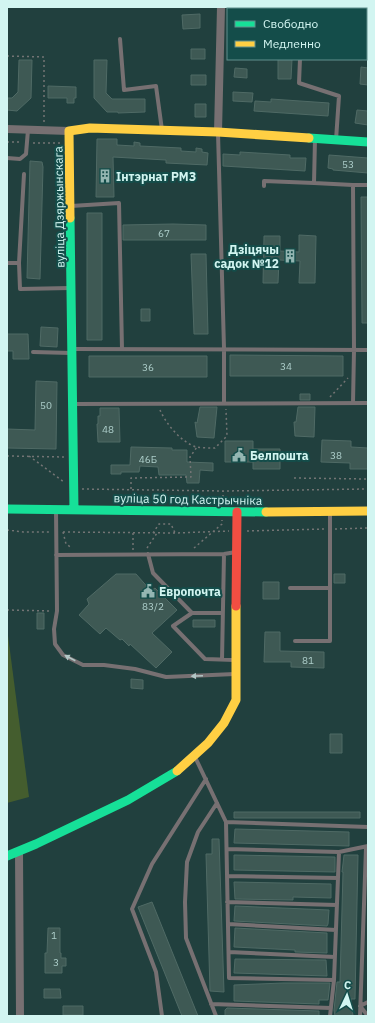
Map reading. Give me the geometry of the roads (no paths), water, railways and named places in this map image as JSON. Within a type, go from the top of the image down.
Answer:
[{"type":"street","points":[[218,132],[221,7]]},
{"type":"street","name":"вуліца Дзяржынскага","points":[[74,510],[69,130],[90,128],[218,132],[368,142]]},
{"type":"street","points":[[7,129],[69,130]]},
{"type":"street","name":"вуліца 50 год Кастрычніка","points":[[7,508],[222,512],[368,511]]},
{"type":"street","points":[[7,856],[19,852],[164,781],[195,757],[228,720],[236,700],[237,512]]},
{"type":"street","points":[[19,852],[20,1016]]},
{"type":"lane","points":[[120,39],[124,90],[156,86],[162,130]]},
{"type":"lane","points":[[300,60],[299,83],[339,96],[336,140]]},
{"type":"lane","points":[[7,158],[20,159],[26,154],[28,130]]},
{"type":"lane","points":[[218,132],[225,403]]},
{"type":"lane","points":[[314,183],[315,139]]},
{"type":"lane","points":[[24,174],[19,263],[20,288],[72,288]]},
{"type":"lane","points":[[264,186],[264,181],[368,186]]},
{"type":"lane","points":[[353,185],[353,403]]},
{"type":"lane","points":[[71,206],[119,203],[122,349]]},
{"type":"lane","points":[[7,263],[19,263]]},
{"type":"lane","points":[[33,352],[224,348],[368,350]]},
{"type":"lane","points":[[72,404],[368,403]]},
{"type":"lane","points":[[56,510],[57,611],[54,630],[55,644],[64,655],[82,665],[104,665],[135,669],[166,677],[236,674]]},
{"type":"lane","points":[[295,642],[330,641],[330,511]]},
{"type":"lane","points":[[56,555],[224,554],[237,552]]},
{"type":"lane","points":[[148,554],[153,573],[192,613]]},
{"type":"lane","points":[[222,660],[224,554]]},
{"type":"lane","points":[[290,588],[329,588]]},
{"type":"lane","points":[[223,613],[192,613],[173,626],[205,659],[236,660]]},
{"type":"lane","points":[[195,757],[226,822],[229,978],[334,980]]},
{"type":"lane","points":[[162,1016],[156,972],[132,909],[152,864],[206,779]]},
{"type":"lane","points":[[216,1016],[186,938],[186,862],[198,832],[217,803]]},
{"type":"lane","points":[[226,822],[368,827]]},
{"type":"lane","points":[[227,850],[339,852],[367,847],[360,1016]]},
{"type":"lane","points":[[330,1016],[334,980],[339,852]]},
{"type":"lane","points":[[227,876],[338,878]]},
{"type":"lane","points":[[227,902],[337,904]]},
{"type":"lane","points":[[228,924],[336,930]]},
{"type":"lane","points":[[228,952],[335,956]]},
{"type":"lane","points":[[360,1006],[368,1002]]},
{"type":"lane","points":[[212,1004],[331,1008]]},
{"type":"lane","points":[[360,1006],[368,1016]]},
{"type":"place","name":"Інтэрнат РМЗ","points":[[105,176]]},
{"type":"place","name":"Дзіцячы садок №12","points":[[290,256]]},
{"type":"place","name":"Белпошта","points":[[239,455]]},
{"type":"place","name":"Европочта","points":[[148,591]]}]
